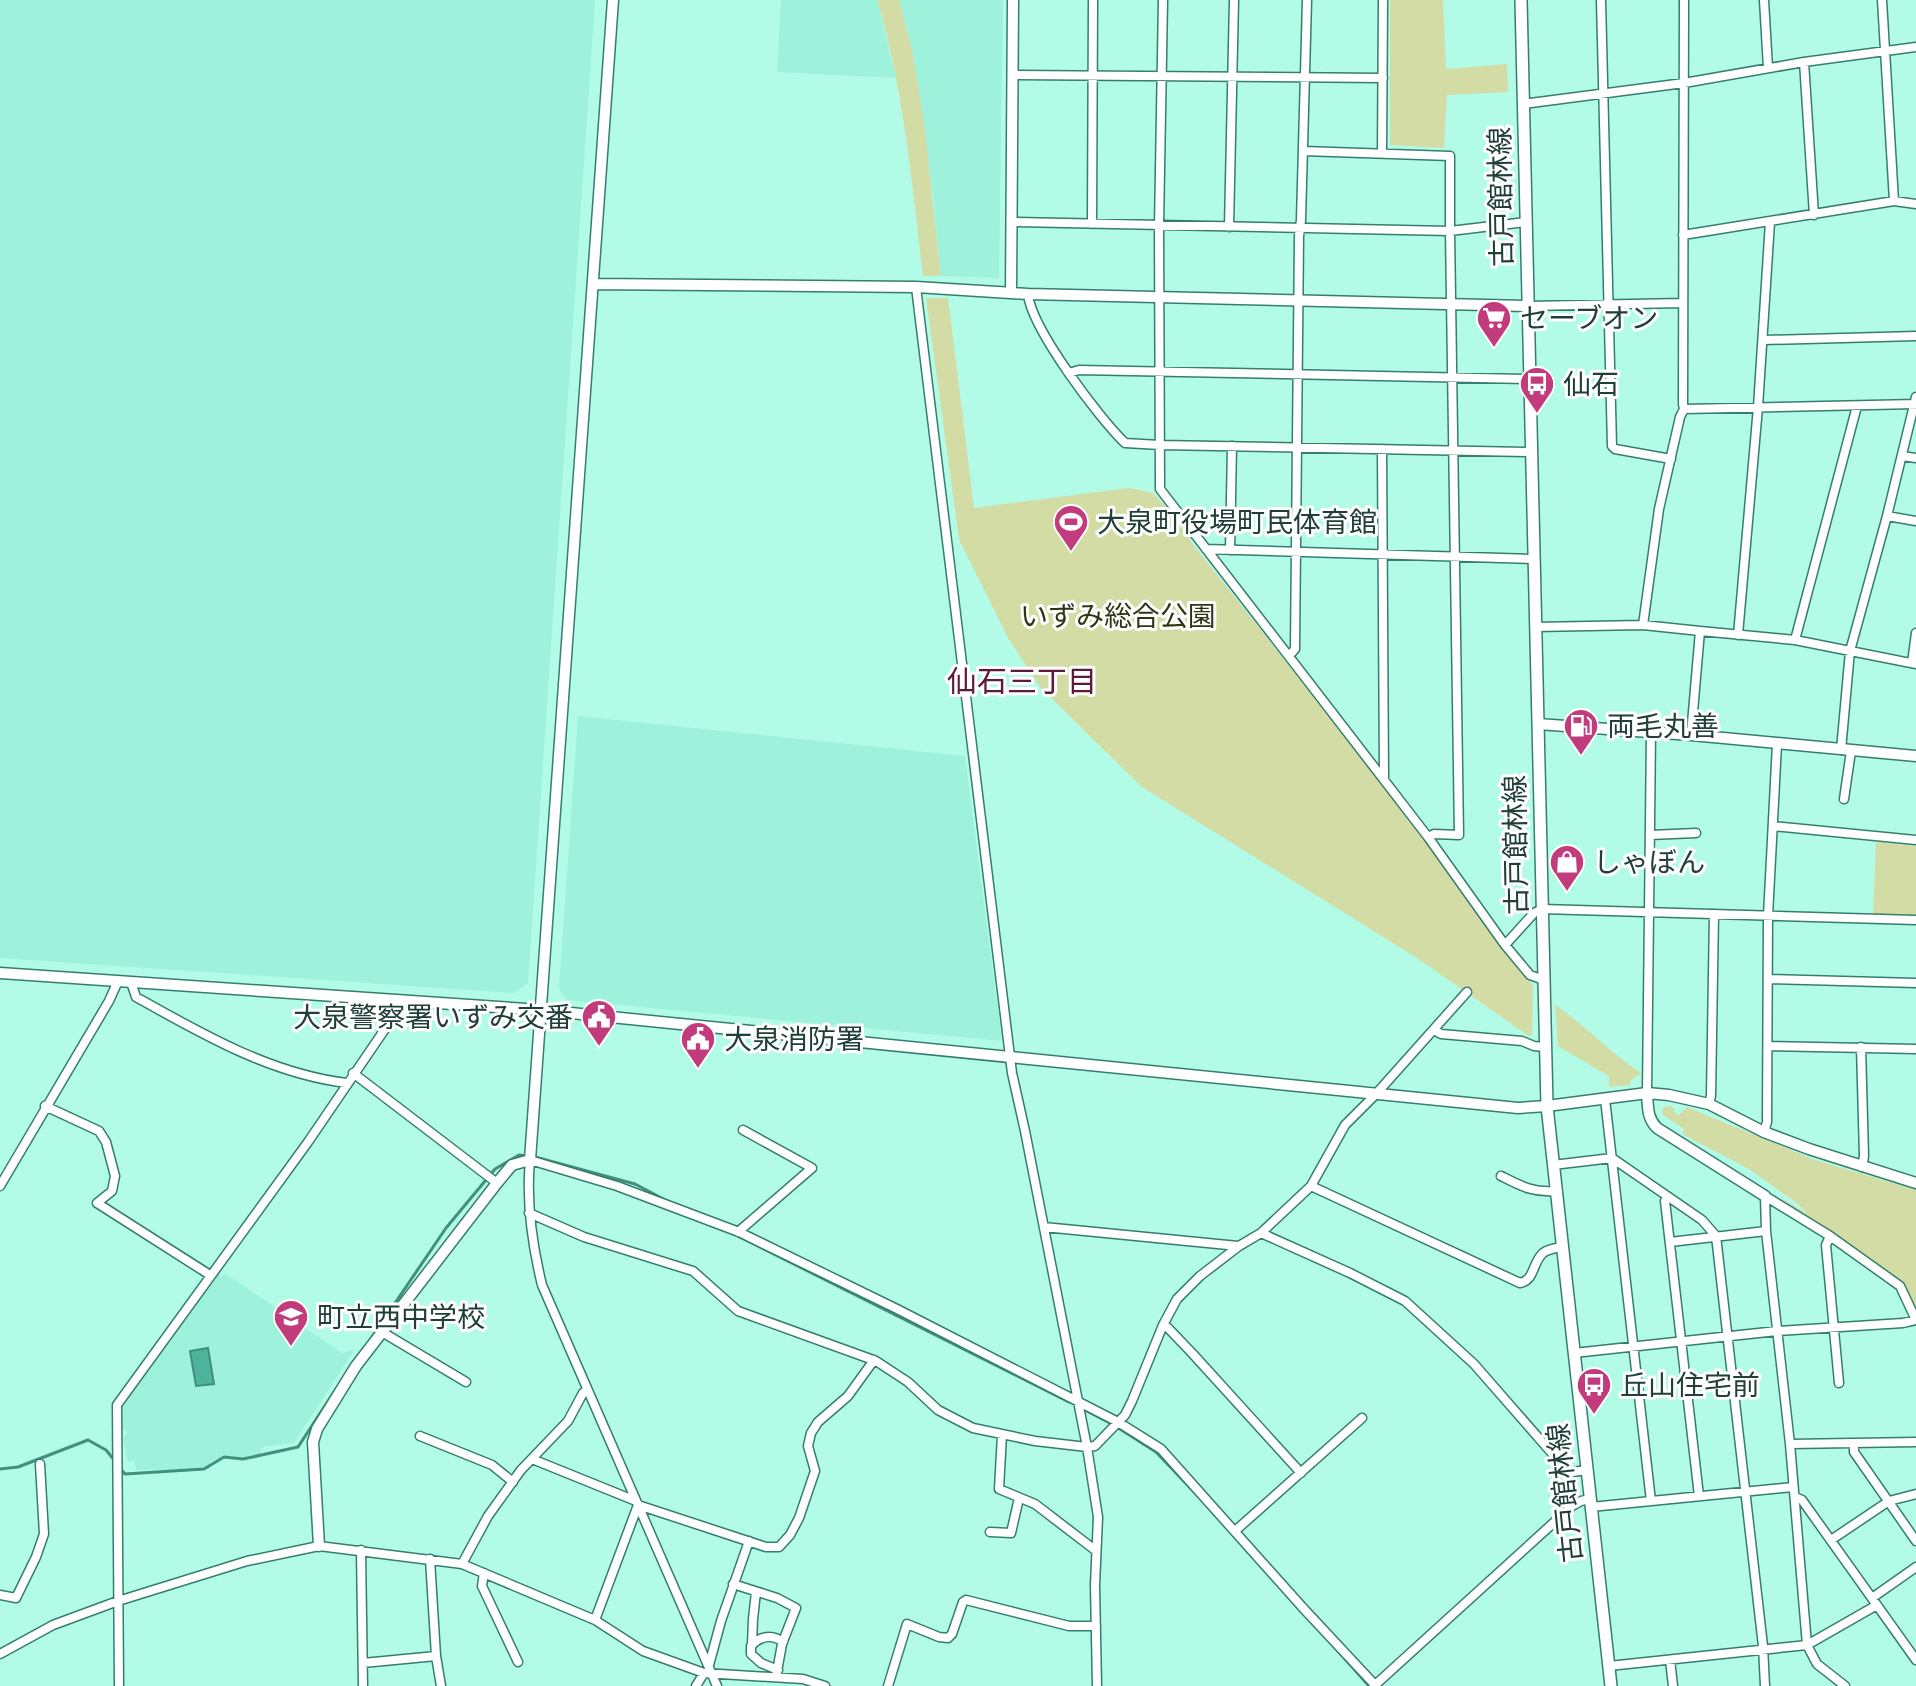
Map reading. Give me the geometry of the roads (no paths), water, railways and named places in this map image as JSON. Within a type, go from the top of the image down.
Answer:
[{"type":"main road","name":"古戸館林線","points":[[1521,0],[1547,1106],[1611,1686]]},
{"type":"street","points":[[613,0],[528,1178],[529,1213],[542,1285],[717,1686]]},
{"type":"street","points":[[1011,293],[1013,0]]},
{"type":"street","points":[[1092,224],[1093,0]]},
{"type":"street","points":[[1163,0],[1159,226],[1160,489],[1428,837],[1505,945],[1530,975],[1544,980]]},
{"type":"street","points":[[1229,227],[1234,0]]},
{"type":"street","points":[[1289,656],[1295,649],[1300,228],[1307,0]]},
{"type":"street","points":[[1382,153],[1383,0]]},
{"type":"street","points":[[1601,0],[1612,446],[1671,459]]},
{"type":"street","points":[[1643,625],[1659,509],[1684,409],[1684,0]]},
{"type":"street","points":[[1764,0],[1768,68]]},
{"type":"street","points":[[1882,0],[1894,201]]},
{"type":"street","points":[[1523,104],[1916,47]]},
{"type":"street","points":[[1804,62],[1814,215]]},
{"type":"street","points":[[1012,75],[1383,78]]},
{"type":"street","points":[[1303,151],[1450,156],[1459,835],[1434,834],[1428,837]]},
{"type":"street","points":[[1683,235],[1894,201],[1916,204]]},
{"type":"street","points":[[1011,222],[1450,231],[1526,222]]},
{"type":"street","points":[[1738,635],[1764,340],[1770,222]]},
{"type":"street","points":[[593,284],[916,287],[1028,294],[1528,306],[1683,303]]},
{"type":"street","points":[[916,287],[1010,1057],[1098,1517],[1095,1550],[1097,1686]]},
{"type":"street","points":[[1028,294],[1030,307],[1069,373],[1125,443],[1531,452]]},
{"type":"street","points":[[1764,340],[1916,336]]},
{"type":"street","points":[[1069,373],[1079,370],[1529,379]]},
{"type":"street","points":[[1844,799],[1850,651],[1916,397]]},
{"type":"street","points":[[1684,409],[1916,404]]},
{"type":"street","points":[[1795,640],[1857,406]]},
{"type":"street","points":[[1230,550],[1232,446]]},
{"type":"street","points":[[1382,449],[1384,780]]},
{"type":"street","points":[[1902,456],[1916,458]]},
{"type":"street","points":[[1887,516],[1916,521]]},
{"type":"street","points":[[1206,549],[1534,559]]},
{"type":"street","points":[[1535,627],[1643,625],[1795,640],[1914,663],[1916,633]]},
{"type":"street","points":[[1691,735],[1700,631]]},
{"type":"street","points":[[1538,724],[1916,756]]},
{"type":"street","points":[[1574,1353],[1777,1331],[1916,1320],[1900,1286],[1830,1236],[1651,1123],[1647,1093],[1651,732]]},
{"type":"street","points":[[1764,1132],[1767,1122],[1768,916],[1777,744]]},
{"type":"street","points":[[1773,826],[1916,840]]},
{"type":"street","points":[[1650,835],[1696,833]]},
{"type":"street","points":[[1505,945],[1534,913],[1542,909],[1916,920]]},
{"type":"street","points":[[1709,1104],[1714,914]]},
{"type":"street","points":[[0,973],[541,1010],[1518,1108],[1647,1093],[1669,1095],[1709,1104],[1764,1132],[1916,1183]]},
{"type":"street","points":[[1768,979],[1916,983]]},
{"type":"street","points":[[0,1186],[118,981]]},
{"type":"street","points":[[131,982],[136,997],[201,1034],[290,1071],[347,1083]]},
{"type":"street","points":[[529,1213],[584,1237],[693,1271],[738,1311],[874,1360],[908,1382],[938,1410],[973,1428],[1002,1435],[1095,1446],[1118,1422],[1132,1401],[1177,1299],[1200,1276],[1261,1233],[1311,1186],[1345,1125],[1467,992]]},
{"type":"street","points":[[119,1686],[117,1405],[308,1142],[385,1029],[399,1000]]},
{"type":"street","points":[[1434,1030],[1441,1034],[1522,1041],[1545,1047]]},
{"type":"street","points":[[1768,1046],[1916,1049]]},
{"type":"street","points":[[1861,1047],[1862,1167]]},
{"type":"street","points":[[353,1073],[497,1183]]},
{"type":"street","points":[[1605,1099],[1651,1501]]},
{"type":"street","points":[[45,1106],[99,1131],[106,1142],[115,1176],[112,1191],[97,1203],[210,1275]]},
{"type":"street","points":[[738,1232],[812,1168],[743,1130]]},
{"type":"street","points":[[1553,1165],[1612,1158],[1702,1220],[1716,1236],[1765,1686]]},
{"type":"street","points":[[319,1546],[313,1442],[317,1429],[356,1366],[497,1183],[512,1165],[530,1160],[617,1186],[738,1232],[1118,1422],[1161,1449],[1304,1609],[1377,1685],[1581,1501],[1651,1501],[1793,1487]]},
{"type":"street","points":[[1501,1176],[1532,1191],[1556,1191]]},
{"type":"street","points":[[1311,1186],[1520,1283],[1529,1280],[1545,1251],[1562,1247]]},
{"type":"street","points":[[1667,1196],[1665,1201],[1699,1496]]},
{"type":"street","points":[[1765,1196],[1807,1645],[1817,1664],[1845,1686]]},
{"type":"street","points":[[1044,1227],[1239,1246]]},
{"type":"street","points":[[1670,1242],[1766,1231]]},
{"type":"street","points":[[1261,1233],[1405,1301],[1474,1364],[1564,1467],[1573,1472],[1587,1470]]},
{"type":"street","points":[[1830,1236],[1826,1245],[1839,1383]]},
{"type":"street","points":[[1163,1325],[1301,1473]]},
{"type":"street","points":[[382,1332],[466,1382]]},
{"type":"street","points":[[532,1459],[637,1503],[766,1547],[779,1547],[799,1518],[815,1471],[808,1446],[811,1433],[818,1422],[848,1396],[874,1360]]},
{"type":"street","points":[[462,1564],[488,1516],[532,1459],[568,1421],[587,1390]]},
{"type":"street","points":[[1235,1531],[1362,1418]]},
{"type":"street","points":[[1002,1435],[999,1489],[1035,1504],[1095,1550]]},
{"type":"street","points":[[420,1436],[492,1465],[513,1482]]},
{"type":"street","points":[[1790,1444],[1916,1442]]},
{"type":"street","points":[[1854,1444],[1854,1452],[1916,1541]]},
{"type":"street","points":[[0,1595],[16,1598],[44,1534],[40,1464]]},
{"type":"street","points":[[1831,1540],[1889,1501],[1916,1494]]},
{"type":"street","points":[[1795,1497],[1802,1500],[1914,1653]]},
{"type":"street","points":[[990,1532],[1011,1533],[1019,1498]]},
{"type":"street","points":[[595,1620],[637,1503]]},
{"type":"street","points":[[696,1686],[709,1671],[721,1621],[749,1541]]},
{"type":"street","points":[[0,1654],[53,1625],[118,1601],[247,1561],[319,1546],[462,1564],[595,1620],[643,1651],[709,1671],[777,1673],[825,1686]]},
{"type":"street","points":[[361,1550],[363,1686]]},
{"type":"street","points":[[430,1559],[441,1686]]},
{"type":"street","points":[[1609,1666],[1807,1645],[1874,1602],[1916,1567]]},
{"type":"street","points":[[484,1573],[482,1586],[518,1662]]},
{"type":"street","points":[[733,1584],[777,1598],[796,1608],[783,1642],[777,1673]]},
{"type":"street","points":[[756,1592],[751,1654],[777,1673]]},
{"type":"street","points":[[888,1686],[907,1624],[948,1638],[966,1600],[1069,1626],[1096,1626]]},
{"type":"street","points":[[752,1644],[766,1637],[783,1642]]},
{"type":"street","points":[[363,1663],[436,1656]]},
{"type":"street","points":[[1670,1660],[1673,1686]]},
{"type":"waterway","points":[[372,1337],[446,1228],[495,1169],[519,1155],[635,1184],[671,1203]]},
{"type":"waterway","points":[[732,1233],[1069,1402]]},
{"type":"waterway","points":[[119,1467],[125,1474],[204,1469],[224,1457],[243,1459],[298,1447],[336,1389]]},
{"type":"waterway","points":[[1085,1410],[1110,1423]]},
{"type":"waterway","points":[[1120,1429],[1156,1452],[1198,1496]]},
{"type":"waterway","points":[[0,1469],[18,1467],[88,1440],[106,1450],[115,1461]]},
{"type":"waterway","points":[[1331,1643],[1369,1686]]},
{"type":"place","name":"セーブオン","points":[[1494,349]]},
{"type":"place","name":"仙石","points":[[1537,415]]},
{"type":"place","name":"大泉町役場町民体育館","points":[[1071,553]]},
{"type":"place","name":"両毛丸善","points":[[1581,757]]},
{"type":"place","name":"しゃぼん","points":[[1567,893]]},
{"type":"place","name":"大泉警察署いずみ交番","points":[[599,1048]]},
{"type":"place","name":"大泉消防署","points":[[698,1070]]},
{"type":"place","name":"町立西中学校","points":[[291,1348]]},
{"type":"place","name":"丘山住宅前","points":[[1594,1416]]},
{"type":"district","name":"仙石三丁目","points":[[1022,681]]},
{"type":"park label","name":"いずみ総合公園","points":[[1118,616]]}]
